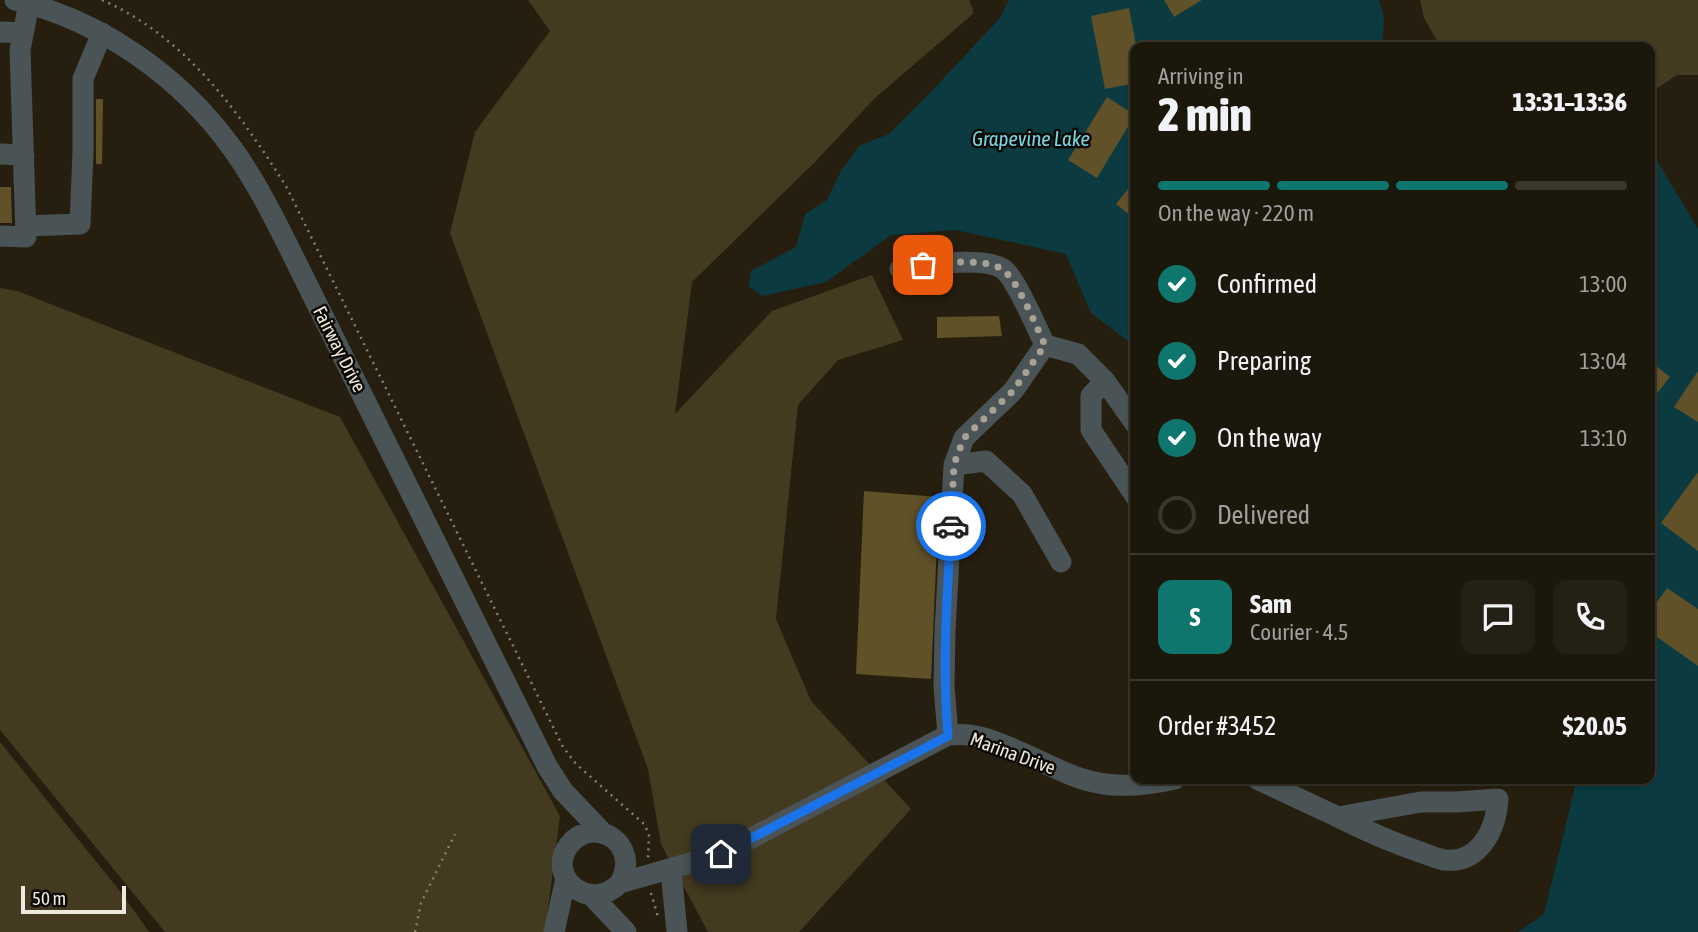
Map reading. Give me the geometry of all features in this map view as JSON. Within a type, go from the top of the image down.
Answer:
[{"type":"street","points":[[0,236],[26,237],[20,50],[23,33],[22,2]]},
{"type":"street","name":"Fairway Drive","points":[[22,2],[102,33],[135,54],[183,92],[218,130],[249,173],[547,766],[563,791],[613,840]]},
{"type":"street","points":[[0,32],[23,33]]},
{"type":"street","points":[[26,226],[80,224],[83,79],[102,33]]},
{"type":"street","points":[[0,153],[24,155]]},
{"type":"street","points":[[900,268],[946,262],[989,265],[1003,269],[1012,279],[1045,345],[1077,354],[1105,381],[1130,416]]},
{"type":"street","points":[[948,736],[944,631],[954,464],[964,438],[1013,391],[1045,345]]},
{"type":"street","points":[[1105,381],[1091,397],[1091,430],[1130,488]]},
{"type":"street","points":[[954,464],[986,461],[1004,477],[1022,494],[1061,562]]},
{"type":"street","name":"Marina Drive","points":[[617,886],[648,868],[671,870],[721,854],[948,736],[970,734],[1081,778],[1101,783],[1126,786],[1150,784]]},
{"type":"street","points":[[1268,784],[1390,842],[1444,860],[1465,858],[1488,838],[1494,825],[1498,799],[1421,802],[1338,817]]},
{"type":"street","name":"Fairway Drive","points":[[556,924],[566,878],[563,861],[569,845],[571,815],[563,791]]},
{"type":"street","points":[[569,845],[583,834],[613,840],[648,868]]},
{"type":"street","points":[[613,840],[626,856],[626,867],[617,886],[617,915],[624,929]]},
{"type":"street","points":[[671,870],[677,931]]},
{"type":"street","points":[[566,878],[624,929]]},
{"type":"street","points":[[556,924],[588,895],[606,893],[617,886]]},
{"type":"path","points":[[102,0],[149,28],[185,55],[220,90],[250,130],[287,188],[563,747],[576,764],[644,824],[649,834],[648,868],[657,915],[663,924],[677,931]]},
{"type":"path","points":[[415,932],[422,903],[455,834]]},
{"type":"shaded area","points":[[528,0],[969,0],[974,13],[875,98],[815,162],[692,282],[675,414],[772,311],[872,275],[903,340],[838,360],[798,405],[776,619],[811,701],[911,809],[799,932],[708,932],[661,844],[648,769],[450,233],[475,132],[550,31]]},
{"type":"shaded area","points":[[1420,0],[1698,0],[1698,75],[1677,75],[1655,90],[1655,42],[1438,42],[1424,18]]},
{"type":"shaded area","points":[[0,288],[17,291],[340,417],[560,816],[545,932],[165,932],[0,730]]},
{"type":"shaded area","points":[[0,742],[123,895],[149,932],[0,932]]},
{"type":"water","name":"Grapevine Lake","points":[[1009,0],[1379,0],[1384,17],[1382,42],[1130,42],[1130,342],[1091,313],[1066,254],[956,230],[891,235],[826,282],[762,296],[749,286],[751,271],[796,247],[805,214],[827,200],[841,171],[859,146],[889,134],[999,19]]},
{"type":"water","points":[[1655,157],[1698,229],[1698,932],[1518,932],[1544,914],[1576,784],[1655,784]]},
{"type":"building","points":[[1164,0],[1202,0],[1174,17]]},
{"type":"building","points":[[1129,8],[1135,42],[1130,42],[1130,84],[1105,89],[1091,16]]},
{"type":"building","points":[[1107,97],[1130,112],[1130,123],[1097,178],[1068,160]]},
{"type":"building","points":[[96,99],[103,99],[102,164],[96,164]]},
{"type":"building","points":[[1130,186],[1130,215],[1116,204]]},
{"type":"building","points":[[0,187],[11,187],[12,223],[0,223]]},
{"type":"building","points":[[999,316],[1002,336],[937,338],[937,317]]},
{"type":"building","points":[[1655,365],[1670,377],[1655,396]]},
{"type":"building","points":[[1698,371],[1698,422],[1674,407]]},
{"type":"building","points":[[1698,472],[1698,551],[1661,523]]},
{"type":"building","points":[[864,491],[939,497],[931,679],[856,674]]},
{"type":"building","points":[[1667,588],[1698,609],[1698,666],[1655,636],[1655,605]]},
{"type":"way so far","points":[[923,265],[946,262],[989,265],[1003,269],[1012,279],[1045,345],[1013,391],[964,438],[954,464],[951,526]]},
{"type":"route","points":[[721,854],[948,736],[944,631],[951,526]]}]
